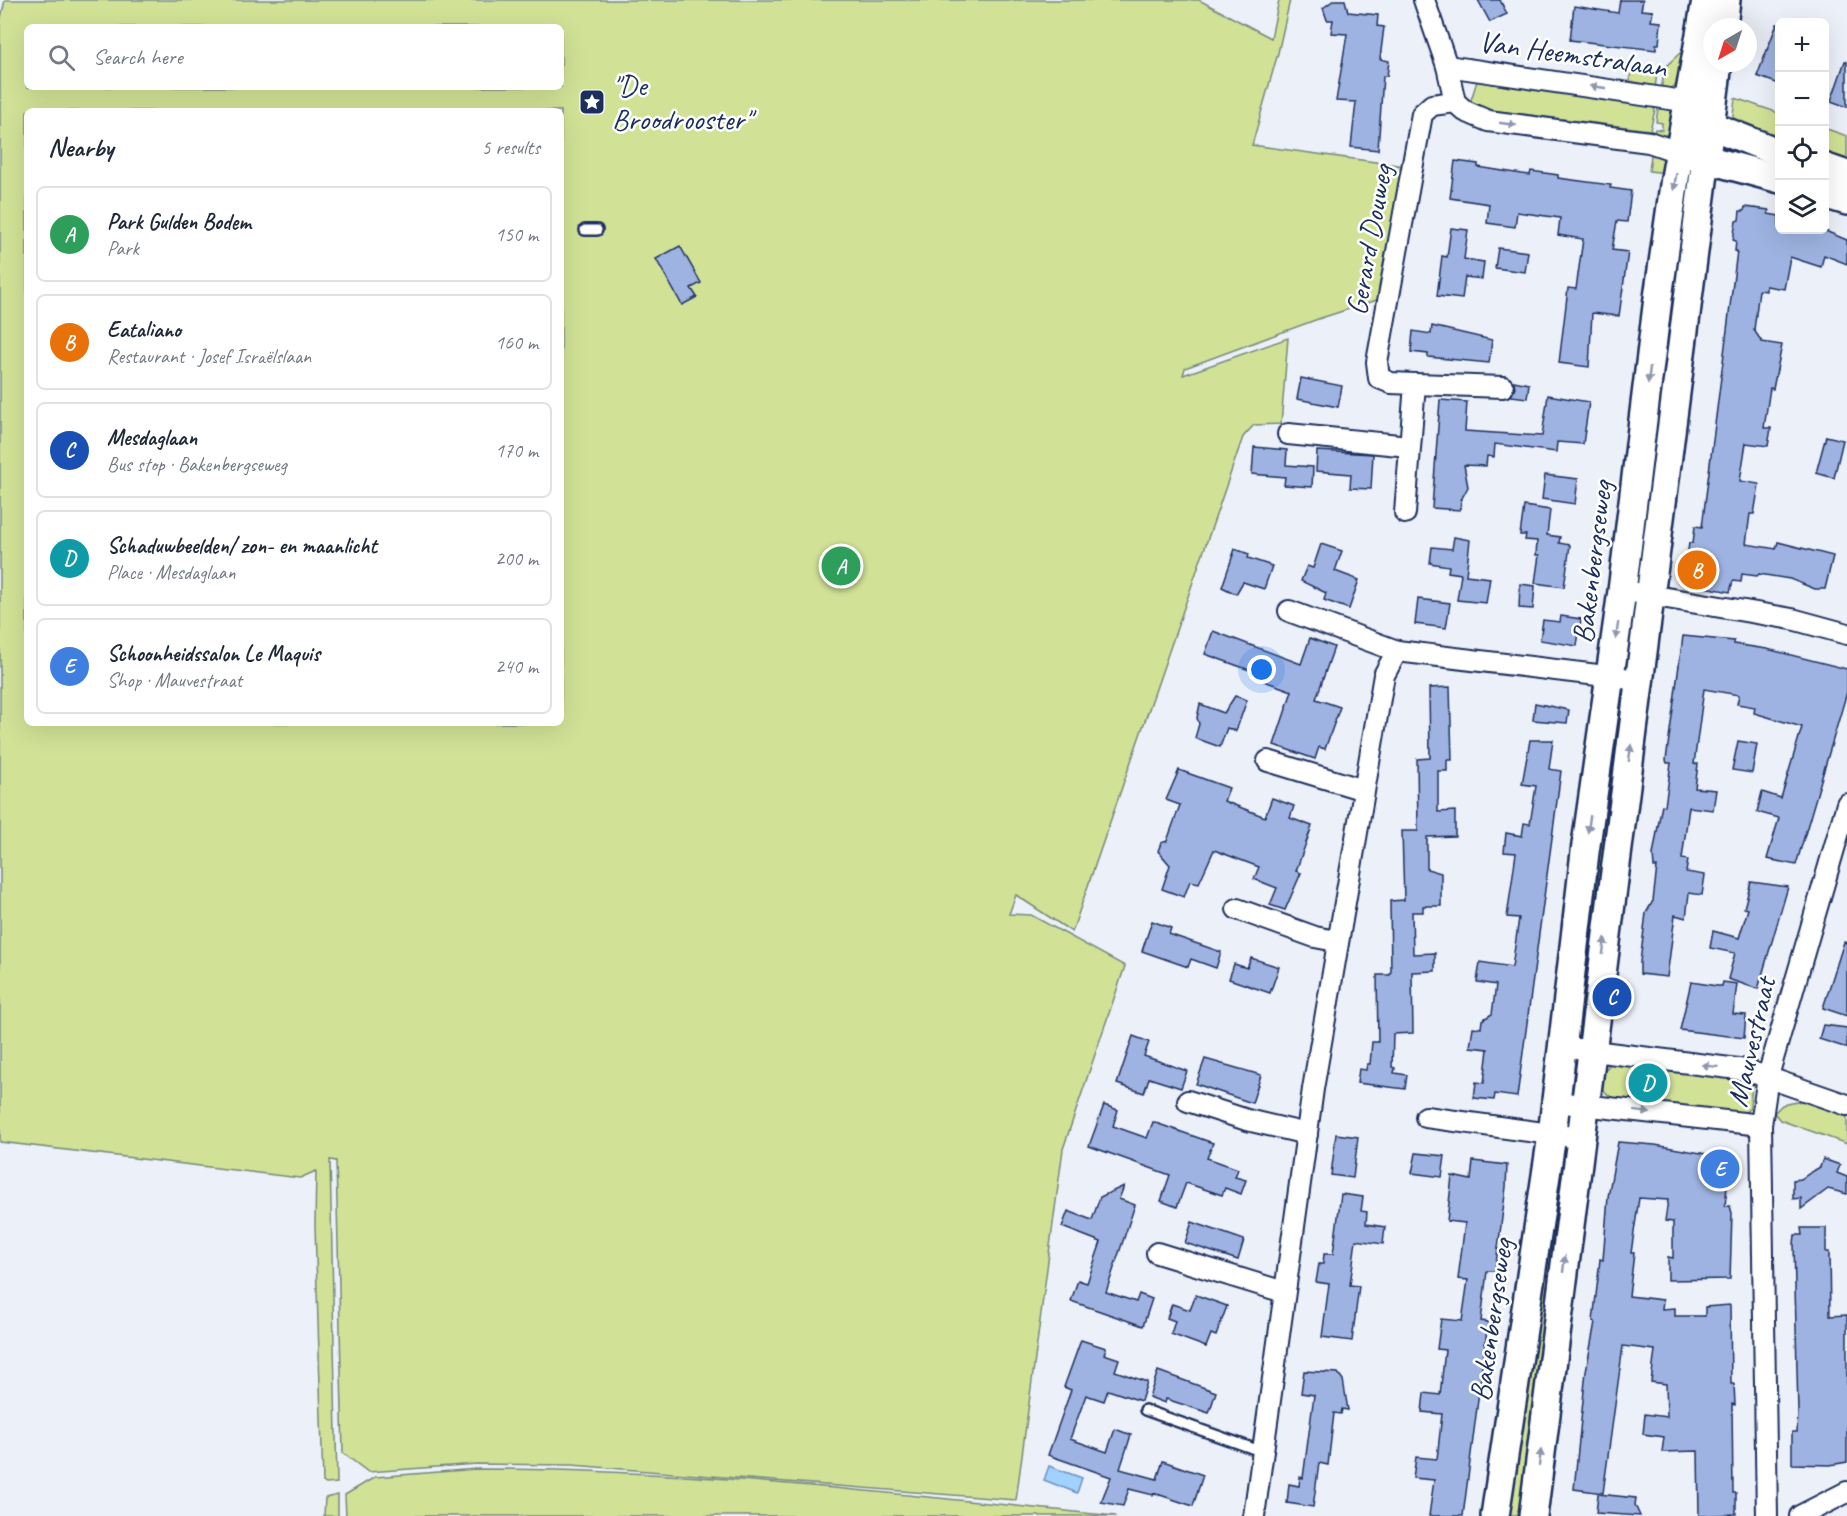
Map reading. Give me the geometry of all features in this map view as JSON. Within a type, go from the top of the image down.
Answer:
[{"type":"street","name":"Van Heemstralaan","points":[[1424,0],[1447,66],[1455,102]]},
{"type":"street","name":"Bakenbergseweg","points":[[1495,1516],[1552,1135],[1561,1047],[1622,591],[1658,298],[1706,0]]},
{"type":"street","points":[[1724,18],[1726,0]]},
{"type":"street","name":"Van Heemstralaan","points":[[1447,66],[1690,102]]},
{"type":"street","name":"Bakenbergseweg","points":[[1533,1516],[1590,1050],[1712,126],[1717,72]]},
{"type":"street","points":[[1455,102],[1465,111],[1488,121],[1649,142],[1681,153],[1707,158],[1775,178]]},
{"type":"street","name":"Gerard Douweg","points":[[1455,102],[1432,105],[1422,114],[1377,362],[1379,378],[1391,383],[1503,387]]},
{"type":"street","points":[[1690,102],[1712,126],[1775,151]]},
{"type":"street","points":[[1829,169],[1847,175]]},
{"type":"street","points":[[1829,196],[1847,201]]},
{"type":"street","points":[[1405,513],[1414,384]]},
{"type":"street","points":[[1288,434],[1409,446]]},
{"type":"street","points":[[1622,591],[1792,619],[1847,634]]},
{"type":"street","points":[[1289,611],[1396,651],[1639,680]]},
{"type":"street","points":[[1254,1516],[1284,1292],[1336,941],[1384,675],[1396,651]]},
{"type":"street","points":[[1268,761],[1364,790]]},
{"type":"street","name":"Mauvestraat","points":[[1767,1516],[1761,1125],[1768,1076],[1847,804]]},
{"type":"street","points":[[1236,909],[1315,937],[1336,941]]},
{"type":"street","points":[[1561,1047],[1746,1071],[1768,1076],[1847,1105]]},
{"type":"street","points":[[1188,1101],[1247,1120],[1307,1134]]},
{"type":"street","points":[[1556,1102],[1761,1125]]},
{"type":"street","points":[[1426,1117],[1580,1138]]},
{"type":"street","points":[[1157,1253],[1284,1292]]},
{"type":"street","points":[[1800,1516],[1847,1492]]},
{"type":"lane","points":[[585,230],[597,230]]},
{"type":"lane","points":[[1145,1410],[1263,1452]]},
{"type":"green space","points":[[5,0],[1199,0],[1271,38],[1279,0],[1290,0],[1278,53],[1252,145],[1404,166],[1384,294],[1377,300],[1185,368],[1183,375],[1288,338],[1281,424],[1254,425],[1243,437],[1072,932],[1016,895],[1009,914],[1031,915],[1125,966],[1063,1149],[1016,1500],[572,1465],[477,1464],[368,1472],[343,1453],[336,1161],[330,1160],[337,1483],[326,1484],[323,1482],[315,1225],[316,1171],[300,1178],[0,1142],[0,22]]},
{"type":"green space","points":[[1680,53],[1689,54],[1681,78],[1674,86],[1661,90],[1665,67]]},
{"type":"green space","points":[[1631,70],[1650,73],[1657,71],[1655,89],[1630,81]]},
{"type":"green space","points":[[1478,78],[1647,100],[1655,110],[1650,130],[1474,108],[1471,100]]},
{"type":"green space","points":[[1735,98],[1775,112],[1775,139],[1732,124]]},
{"type":"green space","points":[[1659,102],[1677,108],[1672,133],[1662,136],[1654,135],[1655,129],[1662,130],[1662,123],[1656,122]]},
{"type":"green space","points":[[1829,130],[1847,136],[1847,165],[1829,158]]},
{"type":"green space","points":[[1652,148],[1666,158],[1668,173],[1649,171]]},
{"type":"green space","points":[[1620,696],[1627,700],[1588,1030],[1580,1033],[1577,1030],[1583,935]]},
{"type":"green space","points":[[1612,1061],[1744,1078],[1752,1084],[1750,1108],[1742,1115],[1614,1100],[1602,1089],[1604,1072]]},
{"type":"green space","points":[[1802,1101],[1824,1109],[1835,1107],[1838,1114],[1847,1117],[1847,1144],[1780,1120],[1774,1113],[1782,1105]]},
{"type":"green space","points":[[1565,1156],[1568,1159],[1526,1516],[1504,1516],[1556,1157]]},
{"type":"green space","points":[[477,1469],[637,1473],[717,1478],[1116,1516],[346,1516],[345,1495],[375,1477]]},
{"type":"green space","points":[[338,1495],[338,1516],[324,1516],[325,1498]]},
{"type":"water","points":[[1049,1466],[1082,1478],[1077,1493],[1044,1480]]},
{"type":"building","points":[[1334,0],[1345,0],[1348,12],[1378,15],[1377,26],[1384,27],[1380,59],[1389,61],[1387,76],[1383,76],[1378,150],[1351,147],[1356,102],[1336,101],[1347,34],[1331,33],[1333,20],[1327,20],[1323,8]]},
{"type":"building","points":[[1478,0],[1500,0],[1507,14],[1490,22]]},
{"type":"building","points":[[1620,0],[1643,0],[1641,10],[1653,11],[1651,21],[1661,22],[1659,44],[1656,44],[1656,50],[1570,40],[1574,6],[1618,13]]},
{"type":"building","points":[[1775,29],[1775,83],[1757,76]]},
{"type":"building","points":[[1845,61],[1847,62],[1847,107],[1831,101]]},
{"type":"building","points":[[1455,161],[1522,174],[1530,175],[1531,171],[1558,175],[1558,178],[1611,185],[1610,188],[1631,191],[1627,222],[1617,221],[1612,250],[1628,252],[1619,316],[1592,313],[1589,367],[1559,363],[1568,288],[1576,289],[1583,239],[1558,235],[1560,218],[1517,212],[1515,227],[1487,223],[1489,204],[1450,198]]},
{"type":"building","points":[[1745,207],[1769,210],[1768,214],[1775,215],[1775,234],[1829,232],[1847,240],[1847,264],[1824,255],[1821,267],[1790,257],[1784,289],[1766,286],[1766,291],[1759,290],[1754,330],[1762,342],[1782,345],[1773,389],[1770,388],[1764,428],[1771,428],[1768,446],[1746,443],[1740,481],[1759,484],[1754,514],[1750,514],[1746,544],[1776,549],[1778,542],[1833,556],[1825,589],[1815,589],[1790,579],[1742,574],[1741,582],[1733,581],[1730,592],[1704,587],[1705,577],[1685,573],[1689,543],[1693,543],[1695,526],[1702,527],[1737,251],[1735,251],[1736,241],[1733,240],[1736,221],[1739,220],[1740,211],[1744,211]]},
{"type":"building","points":[[1451,228],[1468,230],[1464,259],[1484,262],[1482,279],[1465,277],[1462,299],[1437,296],[1442,256],[1447,257]]},
{"type":"building","points":[[680,246],[701,283],[691,288],[697,297],[682,305],[656,259]]},
{"type":"building","points":[[1498,248],[1528,252],[1525,272],[1495,268]]},
{"type":"building","points":[[1432,326],[1492,340],[1489,363],[1428,357],[1428,354],[1411,352],[1413,331],[1431,334]]},
{"type":"building","points":[[1301,378],[1342,386],[1338,407],[1297,399]]},
{"type":"building","points":[[1514,381],[1529,384],[1527,398],[1511,396],[1515,388]]},
{"type":"building","points":[[1548,395],[1589,402],[1583,444],[1557,442],[1556,452],[1495,444],[1494,457],[1487,456],[1486,466],[1464,465],[1468,487],[1461,500],[1460,510],[1432,508],[1440,400],[1467,402],[1465,431],[1542,436]]},
{"type":"building","points":[[1826,436],[1843,440],[1834,478],[1816,473]]},
{"type":"building","points":[[1254,447],[1287,450],[1286,465],[1313,467],[1312,487],[1284,485],[1285,477],[1252,474]]},
{"type":"building","points":[[1317,451],[1373,454],[1371,489],[1350,488],[1351,474],[1316,471]]},
{"type":"building","points":[[1545,475],[1578,479],[1575,504],[1542,499]]},
{"type":"building","points":[[1524,506],[1550,510],[1547,535],[1560,537],[1559,543],[1570,545],[1564,587],[1535,583],[1539,555],[1536,555],[1537,541],[1525,540],[1526,535],[1520,535]]},
{"type":"building","points":[[1454,537],[1470,540],[1466,575],[1490,578],[1486,603],[1457,600],[1461,574],[1448,572],[1449,566],[1430,563],[1432,547],[1452,549]]},
{"type":"building","points":[[1321,544],[1342,551],[1335,571],[1359,580],[1349,609],[1324,600],[1326,593],[1301,581],[1307,566],[1313,568]]},
{"type":"building","points":[[1235,549],[1249,554],[1248,558],[1272,566],[1264,589],[1243,582],[1236,594],[1222,587]]},
{"type":"building","points":[[1520,584],[1535,586],[1533,609],[1519,608]]},
{"type":"building","points":[[1418,599],[1450,603],[1446,628],[1415,624]]},
{"type":"building","points":[[1561,616],[1581,619],[1577,646],[1540,640],[1543,620],[1560,622]]},
{"type":"building","points":[[1213,631],[1301,664],[1310,638],[1334,647],[1316,699],[1340,707],[1325,749],[1319,747],[1315,759],[1274,745],[1292,691],[1264,681],[1266,676],[1205,654]]},
{"type":"building","points":[[1683,636],[1734,641],[1734,644],[1767,649],[1847,669],[1847,692],[1796,865],[1767,859],[1779,818],[1757,812],[1762,792],[1781,798],[1802,727],[1754,713],[1755,707],[1737,704],[1739,695],[1704,689],[1694,764],[1698,764],[1695,788],[1716,790],[1713,810],[1689,807],[1682,859],[1688,860],[1686,872],[1705,875],[1702,895],[1689,893],[1686,918],[1675,915],[1667,977],[1640,974],[1640,962],[1646,913],[1653,901],[1657,867],[1654,867],[1653,855],[1662,805],[1665,806],[1671,763],[1667,763],[1666,760]]},
{"type":"building","points":[[1450,687],[1452,760],[1447,760],[1447,771],[1438,771],[1438,812],[1455,811],[1455,836],[1427,837],[1427,869],[1441,873],[1441,906],[1423,906],[1423,912],[1412,912],[1413,954],[1435,953],[1435,971],[1412,972],[1413,1033],[1393,1034],[1392,1067],[1395,1068],[1394,1073],[1407,1075],[1405,1089],[1357,1083],[1359,1069],[1366,1070],[1367,1064],[1370,1064],[1372,1042],[1378,1042],[1377,975],[1390,975],[1391,971],[1390,901],[1404,900],[1402,831],[1418,831],[1417,759],[1430,758],[1429,688]]},
{"type":"building","points":[[1235,696],[1247,700],[1236,731],[1227,728],[1220,747],[1195,738],[1199,724],[1197,718],[1200,704],[1224,713]]},
{"type":"building","points":[[1535,703],[1569,710],[1567,723],[1533,720]]},
{"type":"building","points":[[1530,740],[1553,740],[1549,769],[1561,771],[1517,1097],[1495,1094],[1494,1100],[1474,1098],[1476,1082],[1484,1083],[1488,1049],[1470,1047],[1473,1027],[1481,1028],[1482,1020],[1492,1014],[1496,985],[1477,982],[1480,962],[1512,967],[1519,918],[1507,917],[1516,853],[1504,852],[1506,833],[1522,836],[1524,823],[1530,824],[1536,786],[1522,784]]},
{"type":"building","points":[[1738,741],[1757,744],[1752,773],[1732,770]]},
{"type":"building","points":[[1179,770],[1229,788],[1224,801],[1265,817],[1272,798],[1294,806],[1290,818],[1312,826],[1296,871],[1301,873],[1285,910],[1270,905],[1277,888],[1254,879],[1259,867],[1214,850],[1199,883],[1190,881],[1184,897],[1162,889],[1170,865],[1158,851],[1161,843],[1167,841],[1180,805],[1166,800]]},
{"type":"building","points":[[1751,882],[1788,887],[1758,989],[1728,979],[1735,953],[1710,948],[1713,931],[1739,938],[1748,909],[1744,908]]},
{"type":"building","points":[[1152,921],[1171,928],[1169,934],[1221,952],[1216,968],[1191,959],[1188,967],[1142,951]]},
{"type":"building","points":[[1844,942],[1847,943],[1847,1016],[1823,1008]]},
{"type":"building","points":[[1251,958],[1279,967],[1270,993],[1229,979],[1234,964],[1247,968]]},
{"type":"building","points":[[1691,982],[1717,986],[1722,986],[1723,982],[1737,984],[1733,1014],[1746,1015],[1744,1038],[1680,1030]]},
{"type":"building","points":[[1823,1025],[1847,1028],[1847,1048],[1819,1039]]},
{"type":"building","points":[[1133,1036],[1149,1042],[1144,1056],[1187,1071],[1181,1088],[1149,1078],[1144,1093],[1117,1084]]},
{"type":"building","points":[[1205,1059],[1261,1075],[1252,1103],[1196,1084]]},
{"type":"building","points":[[1104,1105],[1118,1110],[1113,1126],[1147,1138],[1153,1122],[1213,1143],[1207,1158],[1238,1169],[1235,1177],[1246,1180],[1241,1194],[1225,1188],[1222,1195],[1186,1183],[1177,1207],[1161,1201],[1170,1175],[1089,1146]]},
{"type":"building","points":[[1336,1134],[1358,1137],[1353,1178],[1331,1175]]},
{"type":"building","points":[[1618,1142],[1655,1145],[1730,1158],[1725,1206],[1730,1206],[1732,1213],[1730,1279],[1668,1280],[1668,1257],[1673,1258],[1673,1222],[1665,1221],[1668,1200],[1639,1198],[1631,1253],[1634,1253],[1629,1296],[1663,1300],[1662,1309],[1675,1308],[1675,1316],[1705,1316],[1705,1307],[1730,1305],[1731,1384],[1734,1384],[1735,1405],[1732,1404],[1733,1493],[1736,1493],[1736,1514],[1699,1516],[1698,1451],[1662,1452],[1664,1437],[1643,1434],[1645,1414],[1667,1417],[1666,1384],[1651,1382],[1655,1350],[1623,1346],[1603,1493],[1574,1489],[1586,1371],[1595,1322],[1593,1321],[1600,1259],[1603,1260],[1608,1197]]},
{"type":"building","points":[[1416,1153],[1445,1156],[1442,1177],[1412,1173]]},
{"type":"building","points":[[1823,1159],[1840,1165],[1837,1173],[1847,1177],[1847,1194],[1828,1189],[1801,1209],[1801,1198],[1793,1199],[1793,1180],[1801,1179],[1820,1167]]},
{"type":"building","points":[[1473,1161],[1507,1165],[1506,1187],[1495,1271],[1487,1271],[1481,1321],[1488,1322],[1463,1516],[1429,1516],[1434,1480],[1413,1478],[1416,1457],[1437,1459],[1442,1414],[1422,1412],[1424,1393],[1440,1395],[1445,1350],[1437,1349],[1441,1319],[1462,1321],[1468,1280],[1458,1279],[1465,1223],[1447,1221],[1452,1176],[1471,1180]]},
{"type":"building","points":[[1124,1186],[1119,1199],[1135,1205],[1106,1292],[1136,1302],[1139,1294],[1152,1299],[1143,1326],[1071,1301],[1078,1280],[1087,1283],[1101,1242],[1062,1227],[1068,1211],[1092,1220],[1100,1197]]},
{"type":"building","points":[[1341,1194],[1363,1197],[1361,1211],[1367,1212],[1366,1224],[1385,1227],[1383,1244],[1356,1240],[1350,1285],[1359,1286],[1352,1341],[1322,1337],[1329,1284],[1316,1282],[1319,1264],[1323,1264],[1324,1254],[1333,1254]]},
{"type":"building","points":[[1192,1222],[1244,1240],[1238,1260],[1185,1243]]},
{"type":"building","points":[[1801,1228],[1826,1228],[1826,1252],[1829,1252],[1830,1316],[1847,1315],[1847,1462],[1830,1465],[1792,1464],[1792,1432],[1797,1432],[1798,1412],[1794,1244],[1795,1235],[1802,1235]]},
{"type":"building","points":[[1196,1295],[1227,1306],[1216,1336],[1211,1334],[1206,1347],[1171,1334],[1175,1321],[1167,1318],[1172,1304],[1190,1310]]},
{"type":"building","points":[[1081,1340],[1106,1348],[1104,1354],[1119,1359],[1115,1371],[1147,1382],[1141,1401],[1108,1390],[1104,1401],[1086,1395],[1070,1439],[1107,1452],[1115,1429],[1131,1435],[1120,1469],[1157,1479],[1163,1461],[1203,1475],[1193,1506],[1154,1493],[1153,1495],[1129,1489],[1123,1506],[1101,1502],[1111,1477],[1048,1455],[1071,1390],[1064,1387]]},
{"type":"building","points":[[1158,1371],[1216,1392],[1209,1413],[1166,1399],[1165,1403],[1149,1397]]},
{"type":"building","points":[[1304,1371],[1338,1373],[1343,1380],[1348,1410],[1342,1409],[1341,1414],[1334,1413],[1328,1465],[1319,1463],[1313,1507],[1287,1503],[1289,1484],[1299,1486],[1300,1477],[1303,1478],[1314,1395],[1301,1393]]},
{"type":"building","points":[[1598,1494],[1636,1498],[1635,1505],[1640,1516],[1596,1513]]},
{"type":"place","name":"\"De Broodrooster\"","points":[[592,102]]},
{"type":"place","name":"Park Gulden Bodem","points":[[841,566]]},
{"type":"place","name":"Eataliano","points":[[1697,570]]},
{"type":"place","name":"Mesdaglaan","points":[[1612,997]]},
{"type":"place","name":"Schaduwbeelden/ zon- en maanlicht","points":[[1648,1083]]},
{"type":"place","name":"Schoonheidssalon Le Maquis","points":[[1720,1169]]}]
